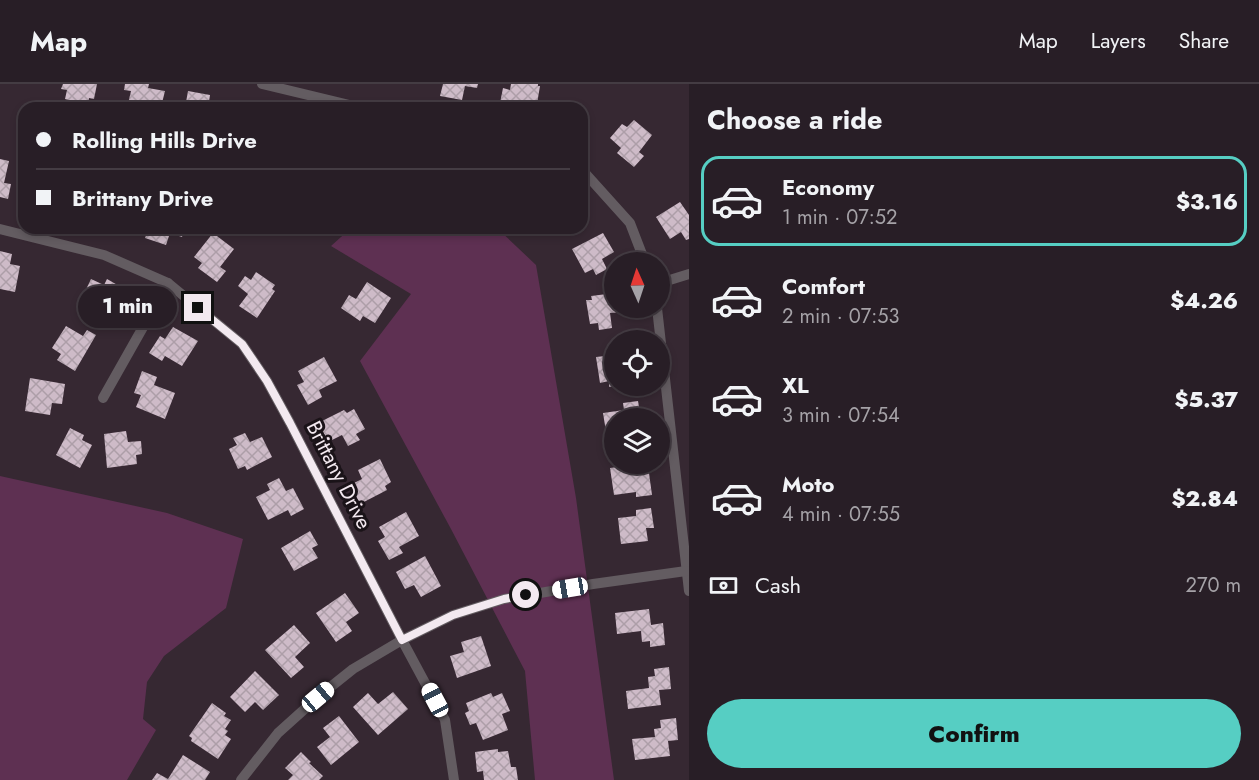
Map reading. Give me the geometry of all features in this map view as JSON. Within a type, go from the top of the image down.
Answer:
[{"type":"street","points":[[262,84],[337,102]]},
{"type":"street","points":[[588,176],[630,223],[641,252]]},
{"type":"street","name":"Brittany Drive","points":[[0,229],[18,234]]},
{"type":"street","name":"Brittany Drive","points":[[20,234],[104,255],[168,283],[242,344],[267,381],[296,434],[445,720],[454,780]]},
{"type":"street","points":[[670,280],[689,274]]},
{"type":"street","points":[[103,398],[168,283]]},
{"type":"street","points":[[658,318],[689,591]]},
{"type":"street","points":[[241,780],[278,733],[352,669],[402,640],[453,615],[504,599],[686,571]]},
{"type":"shaded area","points":[[344,234],[503,234],[536,265],[576,498],[614,780],[535,780],[525,671],[360,361],[411,294],[331,246]]},
{"type":"shaded area","points":[[0,476],[167,513],[243,539],[226,608],[164,656],[147,682],[143,719],[156,730],[127,780],[0,780]]},
{"type":"building","points":[[63,84],[97,84],[94,99],[89,98],[88,102],[65,99],[67,90],[61,89]]},
{"type":"building","points":[[125,84],[149,84],[148,88],[165,91],[162,102],[128,102],[131,91],[124,90]]},
{"type":"building","points":[[443,84],[478,84],[477,88],[465,86],[462,100],[440,96]]},
{"type":"building","points":[[511,84],[538,84],[540,86],[537,102],[500,102],[503,88],[510,90]]},
{"type":"building","points":[[188,91],[210,95],[209,102],[186,102]]},
{"type":"building","points":[[634,120],[652,135],[639,152],[644,156],[634,167],[617,153],[621,148],[610,138],[622,124],[627,127]]},
{"type":"building","points":[[0,159],[9,161],[4,183],[11,184],[8,199],[0,197]]},
{"type":"building","points":[[680,202],[689,215],[689,239],[686,240],[681,232],[670,239],[656,217]]},
{"type":"building","points":[[603,233],[614,252],[604,252],[602,259],[604,271],[596,275],[593,269],[585,273],[572,249]]},
{"type":"building","points":[[147,234],[170,234],[166,245],[145,238]]},
{"type":"building","points":[[212,234],[234,249],[220,267],[226,271],[217,282],[198,268],[202,263],[194,257]]},
{"type":"building","points":[[0,251],[12,254],[10,264],[20,266],[15,292],[0,289]]},
{"type":"building","points":[[256,272],[275,285],[272,289],[275,291],[257,318],[239,306],[248,294],[238,286],[245,276],[251,280]]},
{"type":"building","points":[[91,279],[104,285],[107,279],[121,287],[114,301],[120,304],[110,323],[96,316],[98,312],[80,302]]},
{"type":"building","points":[[367,282],[391,298],[375,323],[363,316],[360,321],[341,308],[349,295],[356,299]]},
{"type":"building","points":[[604,294],[604,318],[611,318],[612,328],[599,330],[598,323],[590,324],[586,300],[592,300],[591,296]]},
{"type":"building","points":[[66,326],[83,336],[87,330],[96,335],[75,371],[57,360],[61,354],[52,348]]},
{"type":"building","points":[[173,327],[198,341],[182,366],[165,356],[162,361],[149,353],[160,336],[165,339]]},
{"type":"building","points":[[604,356],[604,382],[600,383],[596,357]]},
{"type":"building","points":[[324,357],[337,381],[319,390],[322,397],[308,405],[297,385],[304,382],[298,371]]},
{"type":"building","points":[[142,371],[157,377],[154,385],[175,393],[165,419],[136,407],[141,395],[134,393]]},
{"type":"building","points":[[30,378],[65,384],[62,404],[52,403],[50,415],[25,411]]},
{"type":"building","points":[[638,401],[639,408],[624,408],[623,403]]},
{"type":"building","points":[[354,409],[365,429],[356,434],[360,440],[348,446],[342,435],[328,442],[318,423],[344,410],[347,413]]},
{"type":"building","points":[[70,428],[84,435],[82,440],[92,445],[80,468],[56,455]]},
{"type":"building","points":[[126,431],[128,442],[141,441],[142,454],[136,455],[137,464],[107,468],[104,434]]},
{"type":"building","points":[[245,433],[250,442],[262,437],[272,457],[247,470],[245,466],[238,469],[229,449],[237,445],[233,438]]},
{"type":"building","points":[[380,459],[391,482],[385,486],[387,490],[360,504],[350,485],[362,479],[358,470]]},
{"type":"building","points":[[611,474],[649,474],[652,495],[636,497],[636,492],[614,495]]},
{"type":"building","points":[[279,478],[286,491],[293,488],[304,509],[291,516],[288,510],[268,520],[256,497],[270,490],[267,484]]},
{"type":"building","points":[[651,508],[654,528],[646,528],[648,541],[621,544],[618,518],[636,516],[636,510]]},
{"type":"building","points":[[406,512],[419,536],[399,547],[403,553],[389,560],[378,541],[385,537],[379,527]]},
{"type":"building","points":[[310,531],[318,545],[312,548],[318,558],[294,571],[281,548]]},
{"type":"building","points":[[425,556],[441,586],[421,597],[414,585],[405,589],[396,572]]},
{"type":"building","points":[[345,593],[359,613],[346,622],[352,631],[336,642],[316,613]]},
{"type":"building","points":[[649,609],[651,625],[663,623],[665,645],[650,647],[650,641],[642,642],[641,631],[617,634],[615,613]]},
{"type":"building","points":[[294,625],[310,643],[295,657],[304,667],[291,678],[265,650]]},
{"type":"building","points":[[481,636],[491,666],[457,678],[450,656],[464,652],[461,642]]},
{"type":"building","points":[[669,667],[671,689],[659,690],[661,705],[628,709],[626,691],[649,688],[648,677],[655,676],[654,669]]},
{"type":"building","points":[[255,671],[279,695],[263,710],[255,702],[245,712],[230,697]]},
{"type":"building","points":[[393,692],[408,709],[378,735],[353,707],[368,693],[378,704]]},
{"type":"building","points":[[491,693],[493,697],[502,693],[510,711],[502,714],[508,730],[483,740],[476,723],[470,725],[465,713],[469,711],[466,703]]},
{"type":"building","points":[[212,703],[226,713],[224,716],[231,720],[225,729],[228,731],[225,735],[231,739],[218,759],[191,741],[192,738],[189,736]]},
{"type":"building","points":[[339,716],[359,742],[331,765],[317,747],[330,737],[323,728]]},
{"type":"building","points":[[676,718],[678,740],[668,741],[670,756],[635,760],[632,739],[655,737],[654,729],[661,728],[660,720]]},
{"type":"building","points":[[498,749],[498,752],[508,751],[511,767],[516,767],[518,780],[484,780],[483,771],[477,772],[475,752]]},
{"type":"building","points":[[301,752],[323,776],[319,780],[288,780],[293,775],[285,768]]},
{"type":"building","points":[[183,755],[210,772],[205,780],[152,780],[157,773],[168,779]]},
{"type":"route","points":[[198,308],[242,344],[267,381],[402,640],[453,615],[504,599],[526,595]]}]
